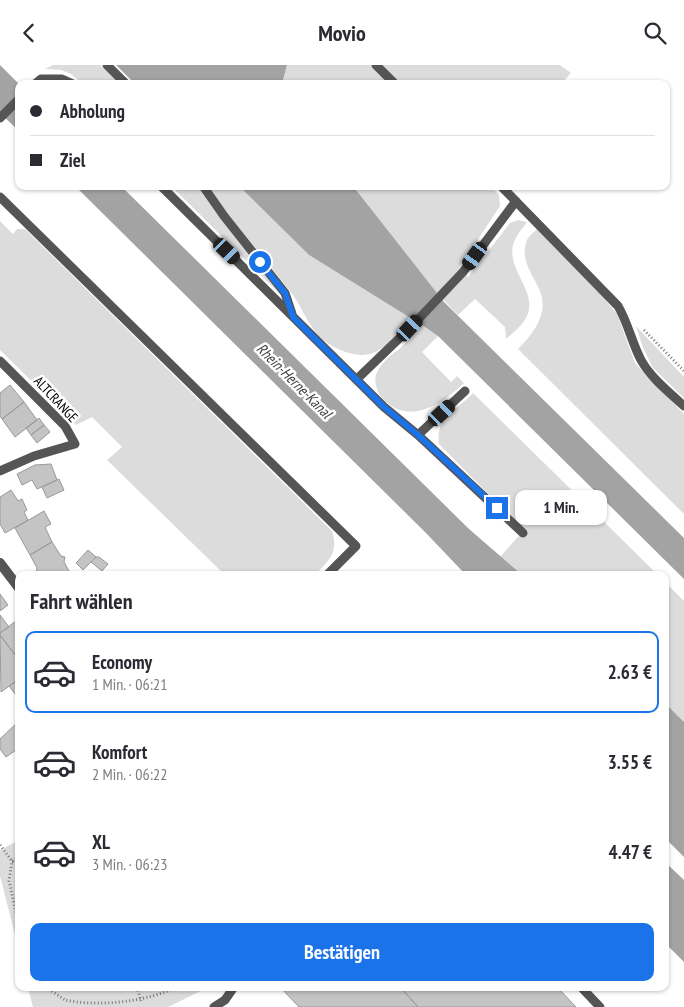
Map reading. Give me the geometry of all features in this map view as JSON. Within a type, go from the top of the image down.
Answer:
[{"type":"street","points":[[0,563],[15,583]]},
{"type":"lane","points":[[107,65],[122,80]]},
{"type":"lane","points":[[376,65],[391,80]]},
{"type":"lane","points":[[40,80],[64,80]]},
{"type":"lane","points":[[0,118],[15,103]]},
{"type":"lane","points":[[165,190],[384,407],[418,435],[523,533]]},
{"type":"lane","points":[[206,190],[285,293],[293,317]]},
{"type":"lane","points":[[505,190],[618,306],[624,315],[642,360],[653,376],[684,406]]},
{"type":"lane","points":[[0,197],[356,546],[331,571]]},
{"type":"lane","points":[[357,379],[410,328],[463,272],[516,201]]},
{"type":"lane","name":"ALTCRANGE","points":[[0,361],[66,426],[75,444],[34,456],[0,471]]},
{"type":"lane","points":[[418,435],[465,391]]},
{"type":"lane","points":[[214,1007],[225,1000],[231,991]]},
{"type":"lane","points":[[585,991],[600,1007]]},
{"type":"path","points":[[624,315],[647,333],[684,371]]},
{"type":"path","points":[[0,845],[15,863]]},
{"type":"path","points":[[12,861],[9,881],[15,907]]},
{"type":"path","points":[[52,991],[67,1000],[83,1005],[118,1007],[167,991]]},
{"type":"path","points":[[138,991],[141,1001]]},
{"type":"shaded area","points":[[53,65],[100,65],[116,80],[78,80],[71,74],[61,70],[45,69]]},
{"type":"shaded area","points":[[287,65],[560,65],[571,73],[565,80],[283,80]]},
{"type":"shaded area","points":[[175,190],[203,190],[285,299]]},
{"type":"shaded area","points":[[211,190],[243,190],[309,255],[410,317],[406,324],[386,345],[367,355],[349,353],[328,343],[315,331],[290,291]]},
{"type":"shaded area","points":[[356,190],[495,190],[499,195],[500,206],[459,268],[468,277],[510,223],[518,220],[527,222],[514,242],[512,254],[514,264],[529,298],[529,307],[523,323],[506,339],[505,327],[475,299],[458,315],[435,291]]},
{"type":"shaded area","points":[[0,221],[13,234],[17,229],[25,229],[332,531],[334,545],[331,556],[318,571],[221,571],[107,460],[122,447],[92,417],[76,425],[0,350]]},
{"type":"shaded area","points":[[537,229],[591,283],[617,314],[635,363],[684,414],[684,514],[518,349],[534,330],[541,316],[542,299],[540,291],[528,267],[525,254],[527,240]]},
{"type":"shaded area","points":[[422,325],[438,336],[422,352],[451,382],[457,376],[464,383],[435,405],[413,412],[402,411],[391,406],[381,397],[376,386],[376,375],[385,361]]},
{"type":"shaded area","points":[[636,326],[684,377],[684,398],[653,368],[643,348]]},
{"type":"shaded area","points":[[473,393],[654,571],[517,571],[500,557],[524,530],[439,444],[440,427],[444,420]]},
{"type":"shaded area","points":[[669,586],[684,601],[684,722],[669,707]]},
{"type":"shaded area","points":[[15,842],[15,934],[0,876],[0,850]]},
{"type":"shaded area","points":[[29,991],[201,991],[168,1007],[33,1007]]},
{"type":"water","points":[[0,65],[15,80],[15,127],[0,113]]},
{"type":"water","points":[[116,65],[287,65],[283,80],[131,80]]},
{"type":"water","name":"Rhein-Herne-Kanal","points":[[79,190],[125,190],[469,529],[517,571],[462,571]]},
{"type":"water","points":[[243,190],[356,190],[444,302],[684,538],[684,579],[438,336],[309,255]]},
{"type":"water","points":[[669,707],[684,722],[684,857],[669,842]]},
{"type":"water","points":[[669,866],[684,880],[684,962],[669,947]]},
{"type":"building","points":[[10,385],[24,402],[2,419],[0,416],[0,393]]},
{"type":"building","points":[[24,402],[37,420],[15,437],[2,419]]},
{"type":"building","points":[[39,418],[44,425],[31,435],[26,428]]},
{"type":"building","points":[[44,425],[50,432],[37,443],[31,435]]},
{"type":"building","points":[[51,464],[57,480],[37,489],[32,480],[22,485],[17,474],[35,465]]},
{"type":"building","points":[[59,479],[64,490],[47,498],[42,487]]},
{"type":"building","points":[[11,490],[18,501],[22,499],[27,510],[24,512],[28,520],[5,533],[0,524],[0,497]]},
{"type":"building","points":[[44,511],[51,524],[45,527],[52,542],[30,555],[15,528]]},
{"type":"building","points":[[52,542],[61,556],[65,557],[64,562],[69,571],[36,571],[37,568],[30,555]]},
{"type":"building","points":[[88,550],[96,557],[83,570],[76,563]]},
{"type":"building","points":[[96,557],[99,557],[108,564],[102,571],[91,562]]},
{"type":"building","points":[[0,594],[8,605],[0,611]]},
{"type":"building","points":[[0,615],[9,627],[0,633]]},
{"type":"building","points":[[15,622],[15,655],[0,635]]},
{"type":"building","points":[[0,635],[15,655],[15,682],[1,692]]},
{"type":"building","points":[[15,682],[15,694],[9,686]]},
{"type":"building","points":[[15,725],[15,751],[6,757],[0,749],[0,739]]},
{"type":"building","points":[[284,991],[404,991],[418,1007],[299,1007]]},
{"type":"building","points":[[404,991],[561,991],[576,1007],[418,1007]]},
{"type":"route","points":[[260,262],[285,293],[293,317],[384,407],[418,435],[497,508]]}]
